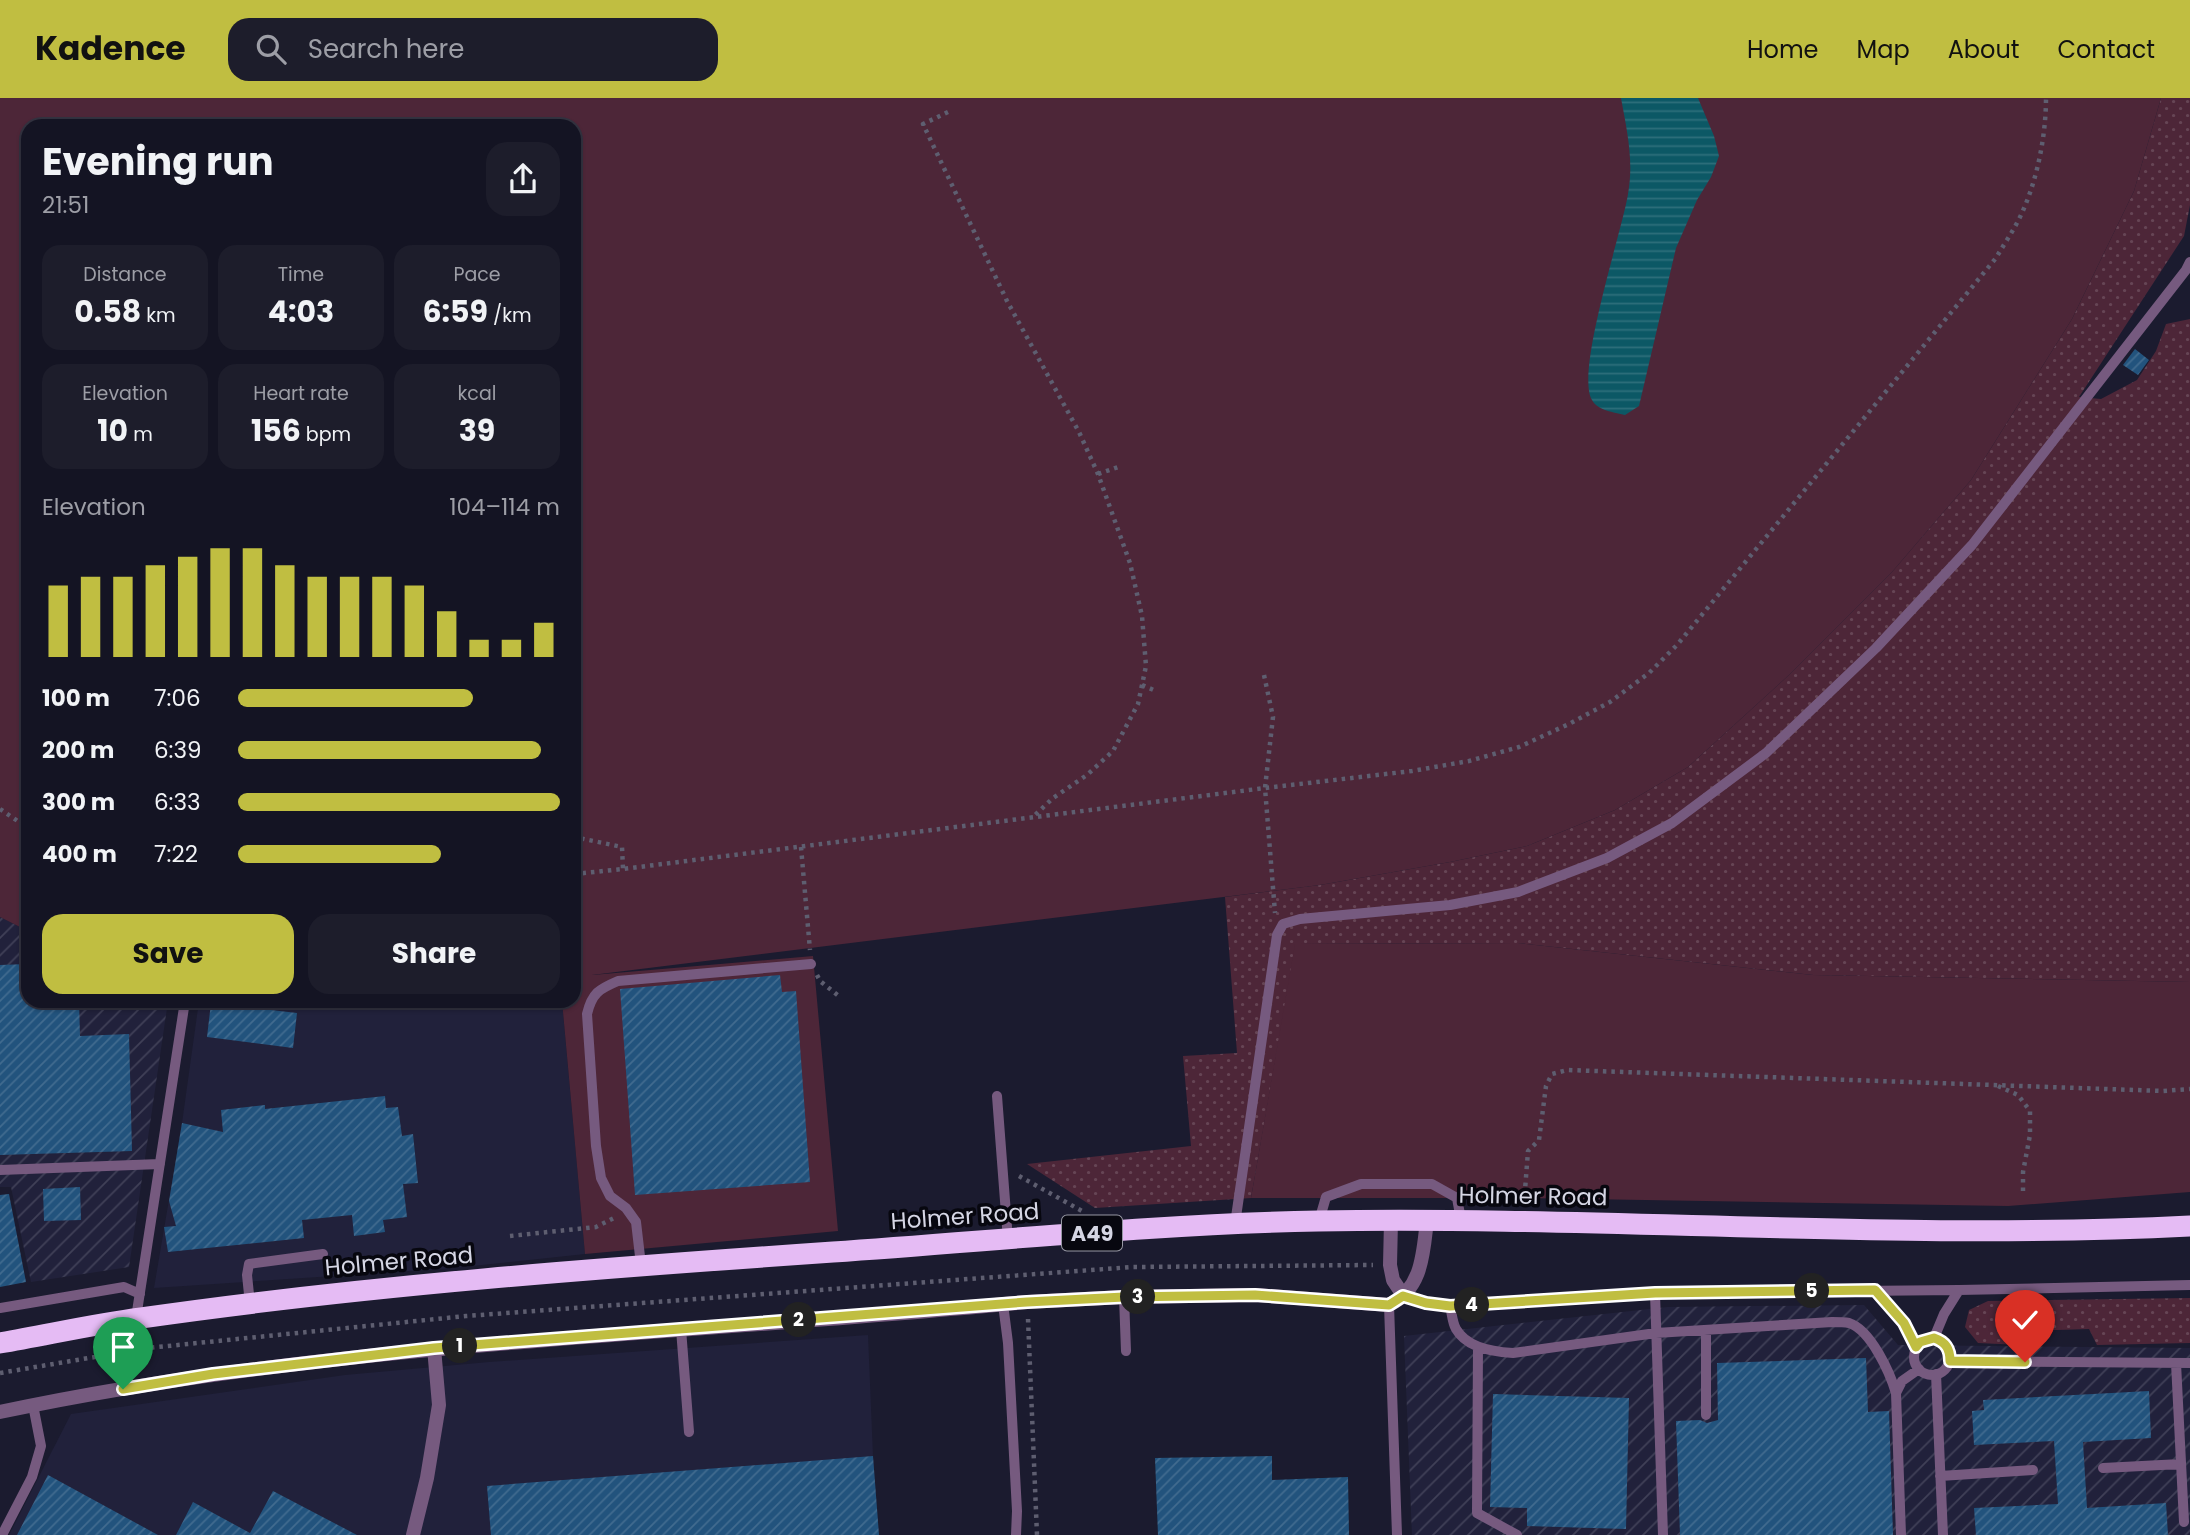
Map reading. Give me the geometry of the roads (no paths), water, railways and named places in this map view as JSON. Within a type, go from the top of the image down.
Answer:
[{"type":"highway","name":"Holmer Road","points":[[0,1343],[136,1318],[318,1295],[641,1265],[1235,1224],[1461,1220],[1940,1232],[2091,1231],[2190,1226]]},
{"type":"street","points":[[0,1412],[213,1374],[434,1348],[1027,1302],[1255,1295],[1389,1305],[1403,1296],[1420,1271],[1427,1220]]},
{"type":"street","points":[[1391,1221],[1390,1265],[1393,1280],[1403,1296]]},
{"type":"street","points":[[413,1535],[427,1478],[439,1405],[434,1348]]},
{"type":"lane","points":[[1235,1224],[1277,934],[1283,924],[1300,919],[1450,905],[1518,892],[1607,858],[1672,823],[1766,752],[1876,648],[1972,545],[2179,280],[2190,262]]},
{"type":"lane","points":[[641,1265],[636,1222],[626,1208],[610,1196],[601,1178],[596,1146],[587,1014],[590,1000],[601,988],[618,981],[811,964]]},
{"type":"lane","points":[[136,1318],[185,1008]]},
{"type":"lane","points":[[997,1096],[1008,1240]]},
{"type":"lane","points":[[0,1170],[160,1164]]},
{"type":"lane","points":[[1319,1222],[1326,1197],[1361,1184],[1432,1184],[1457,1198],[1461,1220]]},
{"type":"lane","points":[[250,1304],[247,1275],[249,1264],[323,1254]]},
{"type":"lane","points":[[1403,1296],[1450,1306],[1655,1293],[1959,1290],[2190,1284]]},
{"type":"lane","points":[[0,1308],[124,1286],[140,1294]]},
{"type":"lane","points":[[1875,1290],[1904,1323],[1916,1347]]},
{"type":"lane","points":[[1934,1338],[1944,1314],[1959,1290]]},
{"type":"lane","points":[[1655,1293],[1664,1535]]},
{"type":"lane","points":[[1124,1297],[1126,1351]]},
{"type":"lane","points":[[1003,1304],[1008,1343],[1016,1535]]},
{"type":"lane","points":[[1389,1305],[1397,1535]]},
{"type":"lane","points":[[1450,1306],[1454,1327],[1462,1338],[1494,1352],[1513,1353],[1656,1333],[1849,1323],[1859,1329],[1879,1354],[1892,1377],[1896,1393],[1901,1535]]},
{"type":"lane","points":[[681,1329],[689,1432]]},
{"type":"lane","points":[[1706,1330],[1706,1415]]},
{"type":"lane","points":[[1934,1338],[1945,1344],[1950,1352],[1950,1361],[1942,1371],[1925,1374],[1914,1359],[1916,1347],[1920,1342],[1934,1338]]},
{"type":"lane","points":[[1478,1347],[1476,1513],[1517,1535]]},
{"type":"lane","points":[[1950,1361],[2190,1363]]},
{"type":"lane","points":[[2176,1363],[2184,1522]]},
{"type":"lane","points":[[1896,1393],[1902,1381],[1919,1369]]},
{"type":"lane","points":[[1936,1374],[1943,1535]]},
{"type":"lane","points":[[2,1535],[32,1477],[41,1447],[33,1405]]},
{"type":"lane","points":[[2103,1468],[2181,1464]]},
{"type":"lane","points":[[1940,1476],[2033,1470]]}]
